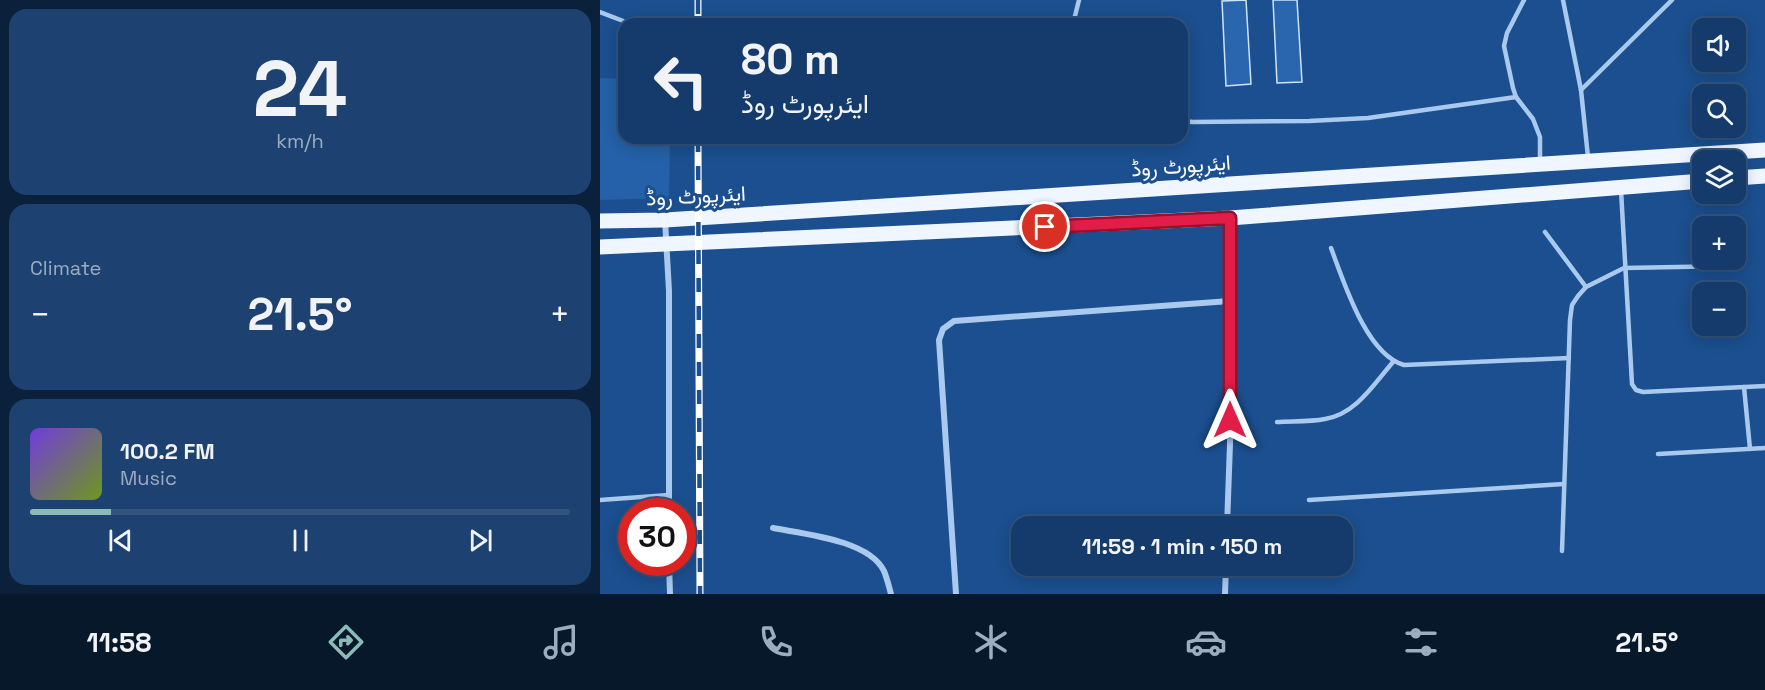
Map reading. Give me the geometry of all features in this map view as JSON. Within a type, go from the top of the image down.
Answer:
[{"type":"main road","name":"ایئرپورٹ روڈ","points":[[600,221],[665,220],[1765,150]]},
{"type":"main road","points":[[1746,177],[1765,176]]},
{"type":"main road","points":[[600,247],[1230,218],[1692,182]]},
{"type":"street","points":[[1227,516],[1230,444],[1230,218]]},
{"type":"street","points":[[665,220],[668,244],[669,495]]},
{"type":"street","points":[[956,594],[939,340],[943,329],[954,321],[1230,301]]},
{"type":"street","points":[[772,528],[844,542],[866,553],[883,569],[891,594]]},
{"type":"street","points":[[669,576],[670,594]]},
{"type":"street","points":[[1225,594],[1226,576]]},
{"type":"lane","points":[[1074,18],[1079,0]]},
{"type":"lane","points":[[1524,0],[1507,33],[1504,46],[1516,97],[1533,119],[1540,137],[1540,164]]},
{"type":"lane","points":[[1563,0],[1581,90],[1589,161]]},
{"type":"lane","points":[[1581,90],[1672,0]]},
{"type":"lane","points":[[600,12],[618,19]]},
{"type":"lane","points":[[1188,121],[1309,121],[1368,118],[1516,97]]},
{"type":"lane","points":[[1621,187],[1632,384],[1636,390],[1643,392],[1765,386]]},
{"type":"lane","points":[[1545,232],[1586,287]]},
{"type":"lane","points":[[1331,248],[1354,309],[1383,353],[1392,362],[1404,365],[1569,358]]},
{"type":"lane","points":[[1562,551],[1572,305],[1586,287],[1624,268],[1692,267]]},
{"type":"lane","points":[[1277,422],[1326,419],[1337,416],[1361,399],[1392,362]]},
{"type":"lane","points":[[1744,387],[1750,449]]},
{"type":"lane","points":[[1658,454],[1765,448]]},
{"type":"lane","points":[[1309,500],[1564,483]]},
{"type":"lane","points":[[600,500],[669,495]]},
{"type":"shaded area","points":[[600,78],[618,79],[618,144],[670,144],[669,198],[600,200]]},
{"type":"building","points":[[1246,0],[1251,84],[1226,86],[1222,1]]},
{"type":"building","points":[[1273,0],[1297,0],[1302,82],[1277,83]]},
{"type":"railway","points":[[698,0],[698,18]]},
{"type":"railway","points":[[698,144],[700,594]]},
{"type":"route","points":[[1045,227],[1230,218],[1230,420]]}]
